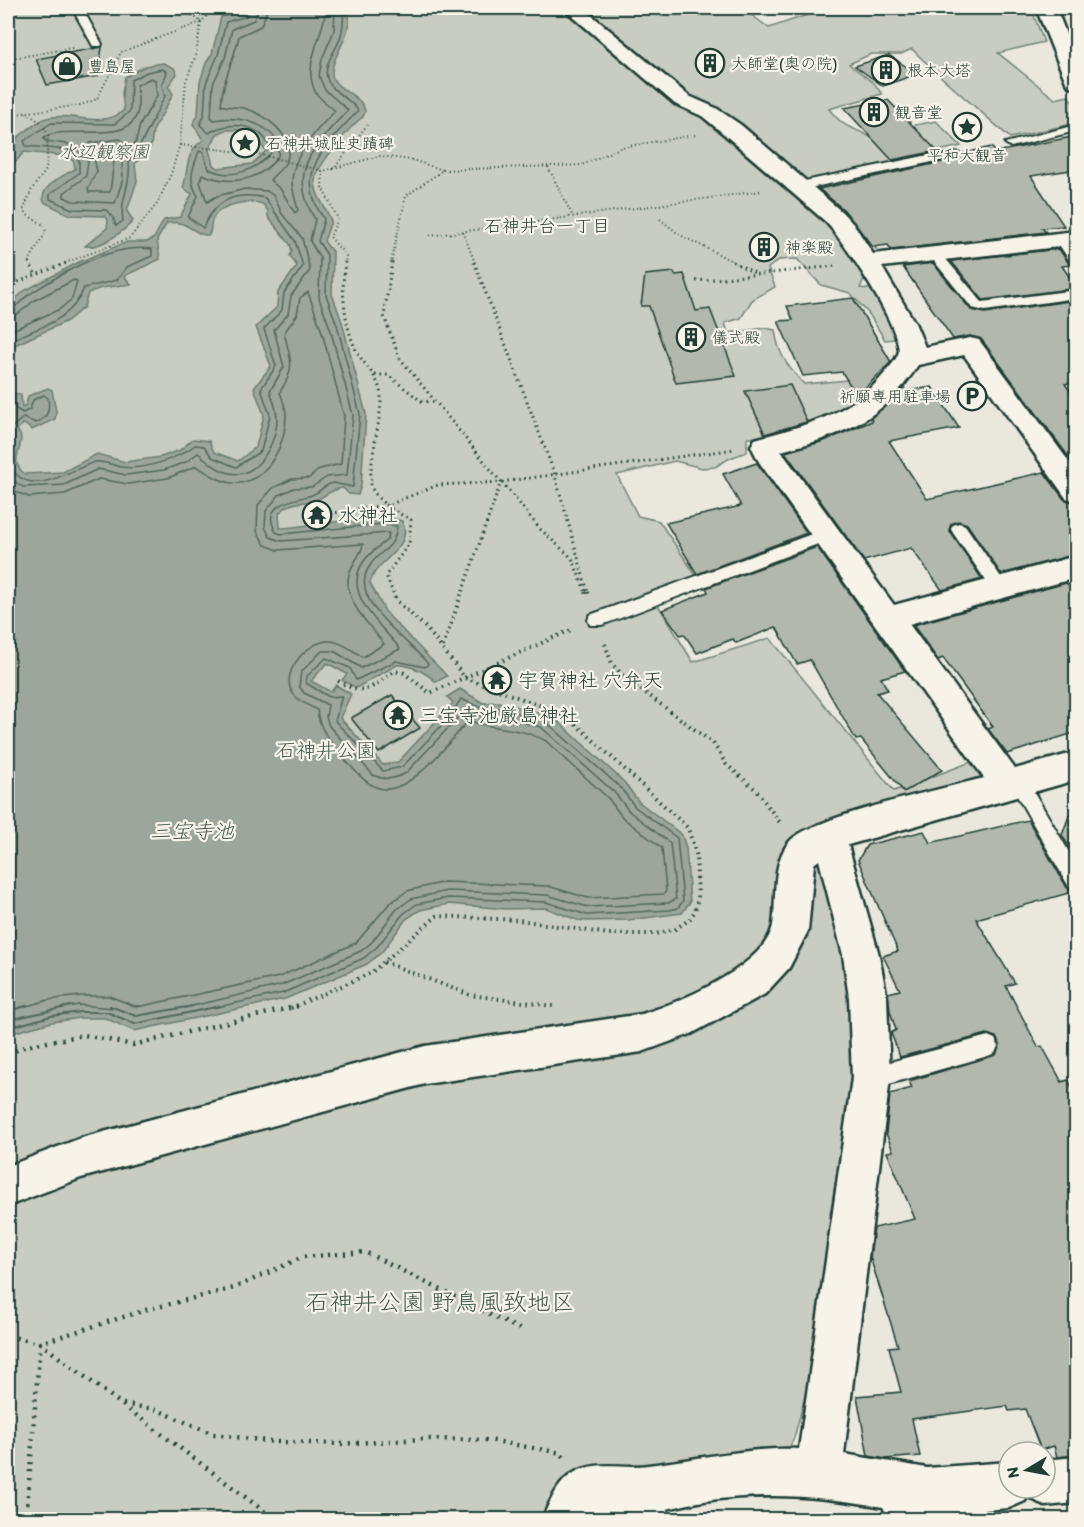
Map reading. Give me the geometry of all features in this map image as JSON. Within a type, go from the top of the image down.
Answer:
[{"type":"street","points":[[572,8],[682,100],[709,112],[733,130],[800,186],[847,231],[905,329],[912,347],[909,358],[883,395],[862,413],[829,429],[765,446],[769,455],[1012,782]]},
{"type":"street","points":[[1046,8],[1077,82]]},
{"type":"street","points":[[866,262],[1069,239]]},
{"type":"street","points":[[909,358],[970,346],[1077,491]]},
{"type":"street","points":[[1049,452],[1077,446]]},
{"type":"street","points":[[889,618],[1077,567]]},
{"type":"street","points":[[8,1186],[81,1158],[424,1065],[642,1033],[678,1021],[752,982],[776,956],[789,931],[797,860],[815,843],[1012,782],[1077,766]]},
{"type":"street","points":[[815,843],[840,870],[861,955],[868,998],[871,1078],[819,1473]]},
{"type":"street","points":[[576,1505],[616,1487],[652,1504],[703,1478],[773,1472],[819,1473],[906,1502],[927,1491],[997,1486]]},
{"type":"street","points":[[1057,1482],[1077,1480]]},
{"type":"lane","points":[[77,8],[97,44]]},
{"type":"lane","points":[[1011,143],[1077,128]]},
{"type":"lane","points":[[800,186],[938,158]]},
{"type":"lane","points":[[1069,239],[1077,260]]},
{"type":"lane","points":[[935,255],[976,305],[985,308],[1077,294]]},
{"type":"lane","points":[[959,529],[999,587]]},
{"type":"lane","points":[[596,620],[828,534]]},
{"type":"lane","points":[[1012,782],[1077,881]]},
{"type":"lane","points":[[871,1078],[988,1046]]},
{"type":"path","points":[[184,8],[201,22]]},
{"type":"path","points":[[8,116],[97,99],[122,52],[201,22],[215,8]]},
{"type":"path","points":[[8,286],[137,232],[175,166],[180,146],[187,78],[196,54],[201,22]]},
{"type":"path","points":[[8,59],[97,44],[115,44],[122,52]]},
{"type":"path","points":[[26,113],[42,123],[48,135],[46,170],[32,189],[24,208],[27,215],[44,225],[46,232],[29,261],[36,275]]},
{"type":"path","points":[[332,172],[367,125]]},
{"type":"path","points":[[180,146],[259,154],[332,172],[360,160],[389,156],[428,164],[443,170],[548,167],[591,163],[606,152],[622,147],[733,130]]},
{"type":"path","points":[[548,167],[573,217]]},
{"type":"path","points":[[443,170],[406,196],[393,252],[384,316],[399,357],[540,529],[572,558],[612,664],[671,714],[712,743],[726,764],[815,843]]},
{"type":"path","points":[[8,1054],[26,1046],[84,1035],[133,1045],[298,1006],[336,986],[371,973],[437,916],[514,920],[616,935],[648,934],[670,931],[688,921],[699,905],[694,838],[688,828],[570,721],[555,711],[465,678],[443,648],[396,600],[386,575],[410,547],[413,534],[411,520],[377,498],[370,481],[381,417],[381,394],[375,375],[356,350],[349,328],[342,301],[346,256],[330,237],[338,219],[323,194],[320,183],[323,171]]},
{"type":"path","points":[[430,236],[800,186]]},
{"type":"path","points":[[660,219],[680,235],[758,274]]},
{"type":"path","points":[[463,232],[554,472],[596,620]]},
{"type":"path","points":[[696,281],[866,262]]},
{"type":"path","points":[[375,375],[388,375],[421,401],[436,402]]},
{"type":"path","points":[[325,514],[388,505],[438,485],[501,482],[554,472],[765,446]]},
{"type":"path","points":[[443,648],[501,482]]},
{"type":"path","points":[[338,681],[355,691],[367,691],[394,671],[404,673],[430,693],[596,620]]},
{"type":"path","points":[[384,962],[470,995],[558,1007]]},
{"type":"path","points":[[40,1343],[146,1310],[234,1288],[303,1257],[365,1252],[525,1332]]},
{"type":"path","points":[[8,1336],[40,1343],[276,1520]]},
{"type":"path","points":[[26,1520],[40,1343]]},
{"type":"path","points":[[123,1404],[155,1409],[213,1434],[275,1442],[339,1444],[423,1438],[489,1440],[561,1452],[576,1505]]},
{"type":"green space","points":[[8,8],[742,8],[769,28],[828,8],[1031,8],[1044,42],[998,53],[1055,99],[1068,96],[1076,106],[1076,123],[1010,138],[912,49],[901,54],[871,54],[849,64],[874,83],[882,94],[829,109],[846,125],[878,142],[889,153],[905,160],[802,181],[834,211],[846,212],[879,252],[881,264],[866,274],[860,288],[877,290],[902,334],[895,339],[885,340],[869,314],[850,293],[821,285],[797,259],[779,260],[768,268],[775,287],[752,300],[741,318],[725,323],[728,333],[765,328],[775,330],[778,346],[784,359],[804,384],[870,378],[875,381],[861,397],[848,410],[819,427],[786,435],[747,438],[747,452],[715,467],[702,468],[675,461],[617,475],[638,516],[659,521],[704,587],[658,605],[693,662],[770,638],[894,791],[971,762],[982,761],[989,779],[824,831],[846,933],[854,1074],[830,1214],[839,1270],[794,1438],[787,1452],[549,1519],[8,1519]]},
{"type":"green space","points":[[936,121],[961,146],[911,157],[886,131]]},
{"type":"water","name":"三宝寺池","points":[[261,8],[348,8],[348,27],[335,59],[332,74],[337,84],[358,100],[365,111],[363,117],[327,157],[317,175],[315,187],[331,221],[324,241],[333,253],[332,294],[342,322],[366,414],[361,485],[358,495],[349,494],[343,488],[334,490],[316,500],[289,506],[279,513],[280,528],[378,518],[402,521],[405,531],[403,539],[379,567],[370,583],[386,613],[447,676],[436,682],[418,670],[397,665],[356,688],[342,680],[347,674],[327,663],[311,681],[331,692],[336,685],[351,694],[340,718],[383,765],[398,762],[453,703],[447,697],[460,689],[483,703],[499,702],[547,715],[560,723],[624,782],[639,802],[682,835],[686,848],[690,902],[682,913],[629,920],[587,921],[577,920],[546,908],[506,909],[449,904],[420,910],[406,919],[382,952],[367,964],[285,999],[134,1031],[105,1018],[80,1018],[52,1022],[8,1034],[8,393],[21,394],[22,407],[26,405],[28,396],[48,388],[52,390],[56,411],[55,419],[32,430],[24,424],[17,429],[21,436],[21,443],[17,461],[20,470],[25,474],[63,472],[97,454],[125,462],[161,457],[180,450],[193,439],[209,441],[214,452],[238,461],[256,447],[264,415],[254,388],[271,366],[256,327],[277,307],[278,292],[297,266],[290,256],[292,251],[290,244],[268,217],[268,211],[263,204],[250,202],[234,204],[220,210],[215,215],[209,235],[199,233],[181,223],[167,223],[157,240],[160,259],[124,276],[131,284],[101,288],[88,293],[84,307],[67,321],[8,348],[8,306],[24,291],[79,262],[127,242],[147,242],[154,238],[164,220],[180,217],[192,194],[183,188],[188,162],[193,150],[203,140],[193,124],[198,115],[200,82],[206,63],[212,54],[221,17]],"holes":[[[226,130],[240,130],[251,135],[266,151],[252,164],[218,168],[213,165],[209,150],[217,134]]]},
{"type":"water","name":"水辺観察園","points":[[163,63],[174,68],[177,74],[168,86],[173,94],[153,131],[151,146],[135,164],[137,181],[127,211],[133,221],[117,235],[104,242],[85,246],[107,228],[108,220],[105,216],[70,215],[44,202],[43,197],[53,182],[75,169],[74,162],[67,156],[24,152],[8,171],[8,145],[46,118],[60,116],[98,120],[116,116],[124,110],[122,93],[125,77],[145,66]]},
{"type":"building","points":[[102,47],[98,76],[47,85],[36,59]]},
{"type":"building","name":"根本大塔","points":[[889,55],[917,74],[883,86],[855,66]]},
{"type":"building","points":[[888,100],[937,151],[892,160],[844,108]]},
{"type":"building","points":[[1077,136],[1077,169],[1031,176],[1064,226],[1042,228],[1046,232],[891,250],[888,245],[873,247],[844,210],[819,189],[942,162],[946,157],[944,154],[958,151],[961,154],[991,147],[996,152]]},
{"type":"building","points":[[1059,249],[1070,265],[1062,266],[1077,288],[983,300],[951,261]]},
{"type":"building","points":[[933,263],[971,310],[985,313],[1077,300],[1077,381],[1065,384],[1077,400],[1077,468],[981,339],[970,336],[953,339],[903,267]]},
{"type":"building","name":"儀式殿","points":[[674,272],[675,275],[684,274],[696,311],[710,309],[736,376],[676,383],[649,306],[641,306],[645,275]]},
{"type":"building","points":[[853,298],[891,362],[857,396],[842,372],[803,376],[778,321],[793,320],[787,306]]},
{"type":"building","points":[[790,385],[807,422],[765,434],[745,391]]},
{"type":"building","points":[[932,387],[959,428],[889,441],[927,499],[1044,472],[1064,499],[1077,503],[1077,554],[1001,574],[967,524],[958,521],[951,524],[949,530],[982,579],[942,590],[911,548],[864,561],[785,452],[824,441],[872,421],[871,418],[904,388],[906,391]]},
{"type":"building","points":[[757,463],[807,533],[697,574],[666,523],[741,506],[723,474]]},
{"type":"building","points":[[817,547],[905,671],[881,678],[888,690],[877,693],[942,770],[904,792],[861,739],[856,740],[810,660],[797,664],[776,627],[736,643],[733,639],[697,653],[684,634],[680,635],[662,610],[708,592],[706,588]]},
{"type":"building","points":[[1066,583],[1077,595],[1077,732],[1007,754],[988,729],[993,727],[943,658],[938,660],[913,625]]},
{"type":"building","points":[[392,695],[420,728],[379,753],[351,718]]},
{"type":"building","points":[[1073,805],[1077,805],[1077,860],[1062,835]]},
{"type":"building","points":[[1028,820],[1067,888],[1076,891],[976,919],[1015,983],[1006,986],[1038,1047],[1042,1046],[1062,1082],[1068,1080],[1077,1096],[1077,1455],[1057,1457],[1057,1440],[1037,1440],[1025,1409],[1009,1411],[1007,1406],[912,1419],[920,1456],[886,1459],[868,1456],[857,1396],[901,1392],[889,1347],[898,1346],[870,1257],[874,1228],[915,1219],[887,1152],[893,1151],[886,1133],[890,1094],[912,1088],[909,1081],[996,1055],[1000,1045],[996,1037],[987,1034],[900,1057],[891,1033],[896,1030],[890,1011],[888,993],[900,990],[883,956],[898,951],[858,860],[867,845],[924,831],[930,843]]},
{"type":"place","name":"大師堂(奥の院)","points":[[710,63]]},
{"type":"place","name":"豊島屋","points":[[67,66]]},
{"type":"place","name":"根本大塔","points":[[886,70]]},
{"type":"place","name":"観音堂","points":[[874,112]]},
{"type":"place","name":"平和大観音","points":[[967,127]]},
{"type":"place","name":"石神井城阯史蹟碑","points":[[245,143]]},
{"type":"place","name":"神楽殿","points":[[764,247]]},
{"type":"place","name":"儀式殿","points":[[691,337]]},
{"type":"place","name":"祈願専用駐車場","points":[[972,396]]},
{"type":"place","name":"水神社","points":[[317,515]]},
{"type":"place","name":"宇賀神社 穴弁天","points":[[497,680]]},
{"type":"place","name":"三宝寺池厳島神社","points":[[398,715]]},
{"type":"district","name":"石神井台一丁目","points":[[547,226]]},
{"type":"park label","name":"石神井公園","points":[[326,750]]},
{"type":"park label","name":"石神井公園 野鳥風致地区","points":[[440,1301]]}]
